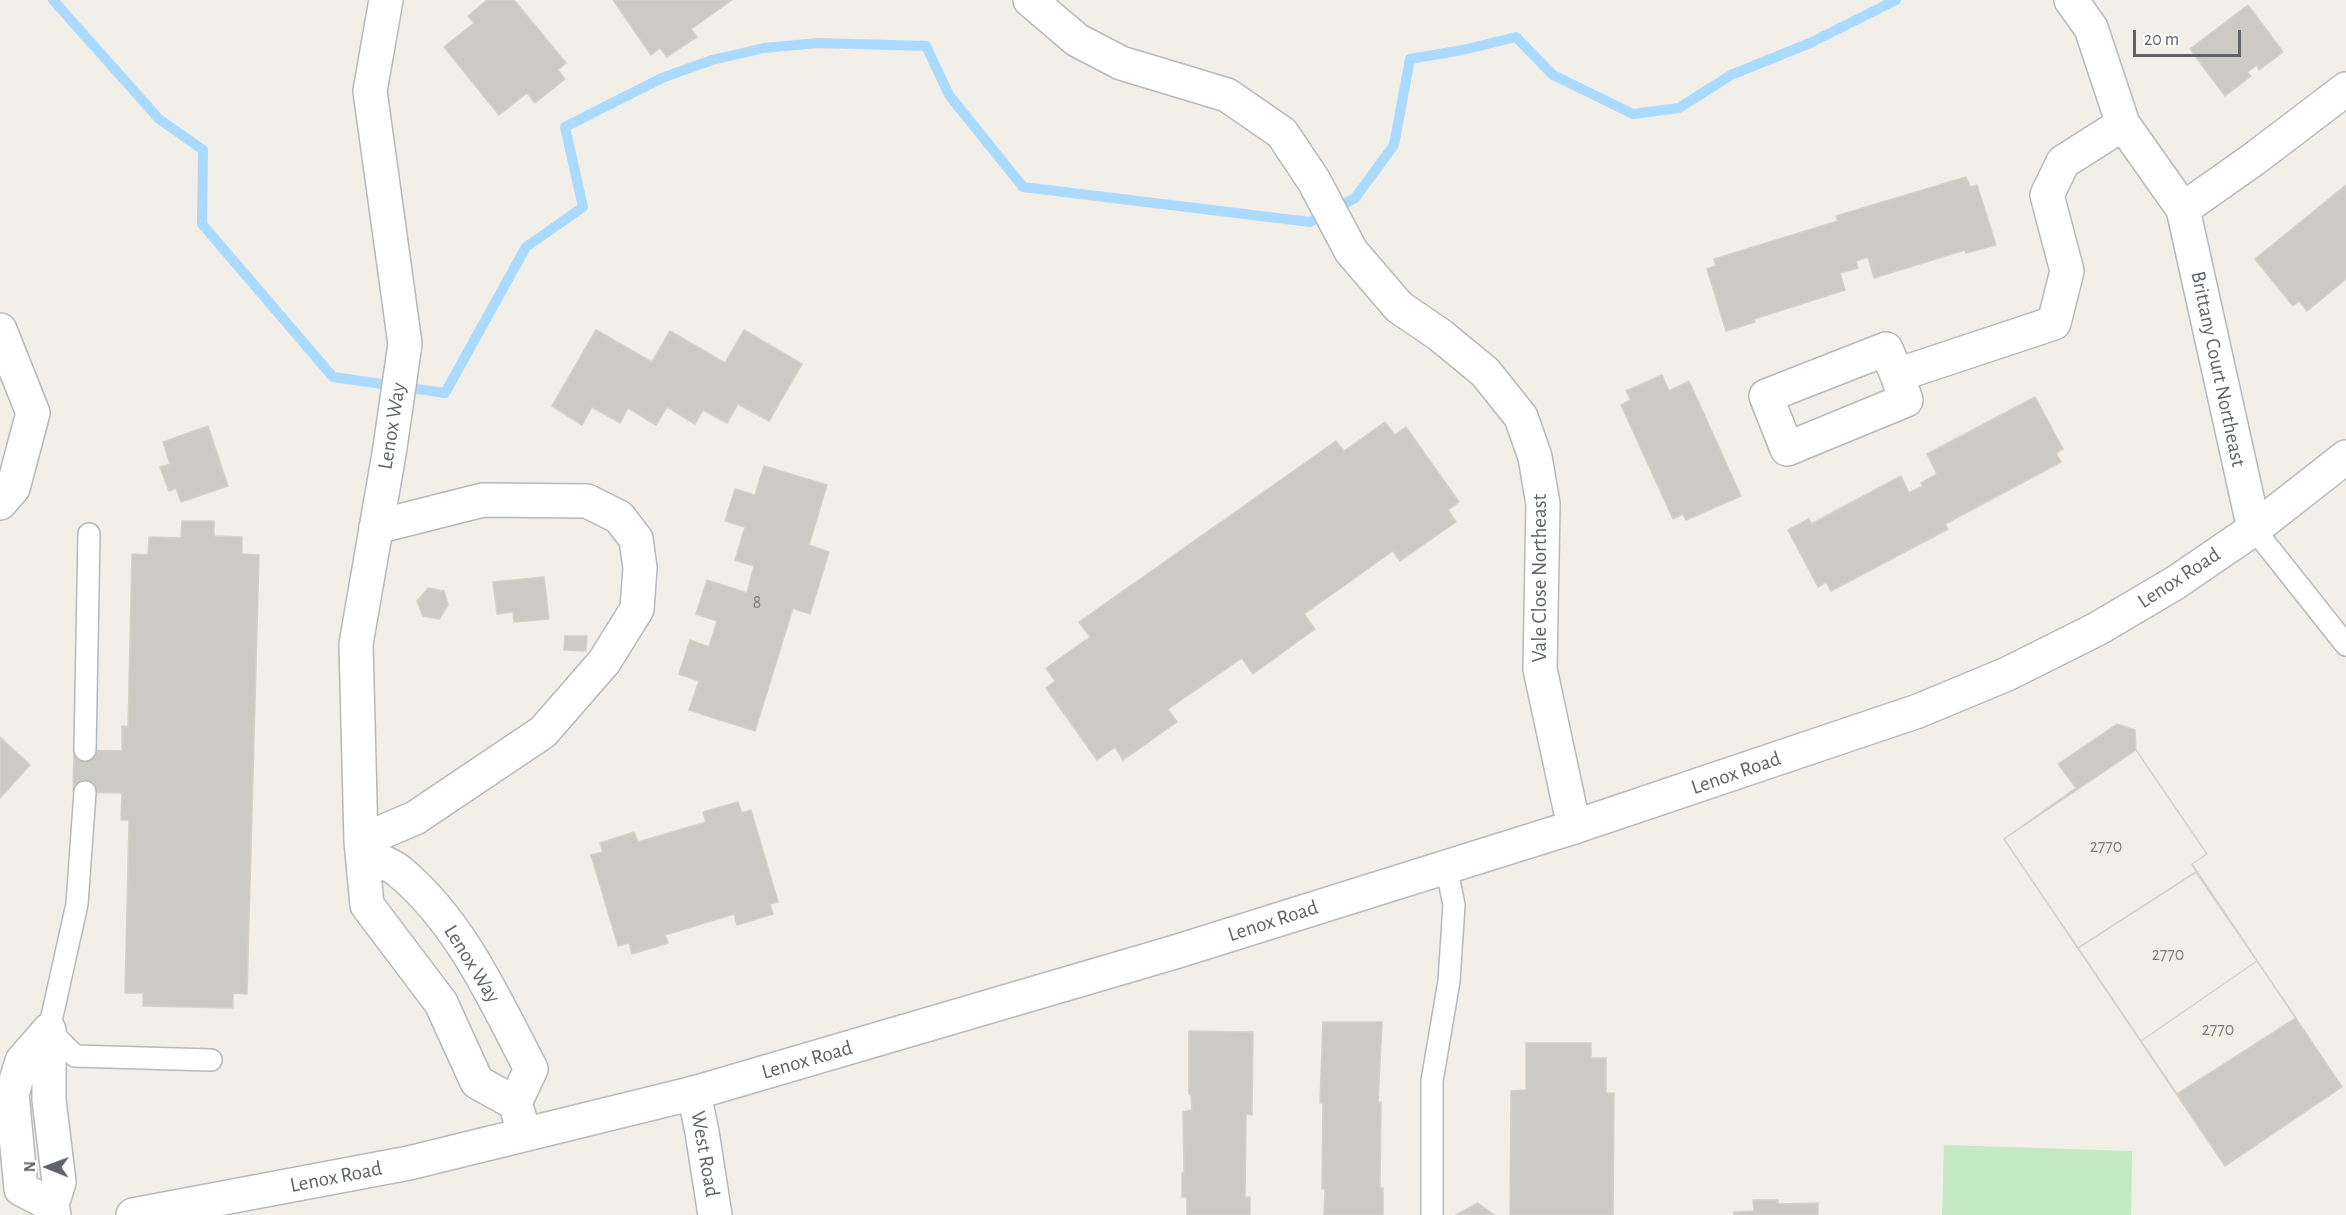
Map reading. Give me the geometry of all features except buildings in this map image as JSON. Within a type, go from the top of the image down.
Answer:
[{"type":"street","name":"Lenox Way","points":[[362,848],[399,870],[447,921],[483,979],[531,1069],[515,1103],[477,1082],[441,1003],[367,905],[362,848],[356,644],[389,454],[405,344],[369,91],[386,0]]},
{"type":"street","name":"Vale Close Northeast","points":[[1030,0],[1077,40],[1121,63],[1227,95],[1282,133],[1314,181],[1351,251],[1399,308],[1440,335],[1485,372],[1521,417],[1535,457],[1543,504],[1540,669],[1575,827]]},
{"type":"street","points":[[2071,0],[2091,27],[2123,124],[2183,209],[2254,159],[2346,88]]},
{"type":"street","points":[[1897,375],[2054,323],[2067,271],[2047,195],[2063,162],[2123,124]]},
{"type":"street","name":"Brittany Court Northeast","points":[[2183,209],[2254,529]]},
{"type":"street","points":[[0,330],[33,413],[13,488],[0,503]]},
{"type":"street","name":"Lenox Road","points":[[134,1215],[409,1163],[694,1093],[1175,952],[1575,827],[1918,711],[2007,674],[2097,629],[2175,583],[2254,529],[2346,457]]},
{"type":"street","points":[[362,848],[416,818],[543,732],[604,662],[637,609],[640,568],[636,539],[619,518],[587,501],[483,500],[376,527]]},
{"type":"street","points":[[441,1003],[483,979]]},
{"type":"street","points":[[49,1030],[49,1100],[59,1182],[53,1210],[21,1189],[15,1132],[6,1087],[22,1061],[49,1030]]},
{"type":"street","name":"West Road","points":[[694,1093],[715,1215]]},
{"type":"street","points":[[515,1103],[524,1135]]},
{"type":"street","points":[[15,1132],[52,1126]]},
{"type":"lane","points":[[2254,529],[2346,645]]},
{"type":"lane","points":[[85,750],[89,534]]},
{"type":"lane","points":[[85,792],[77,904],[49,1030],[75,1056],[211,1060]]},
{"type":"lane","points":[[1432,1215],[1432,1081],[1449,981],[1454,905],[1446,866]]},
{"type":"green space","points":[[1944,1145],[2132,1151],[2131,1215],[1942,1215]]},
{"type":"waterway","points":[[53,0],[159,119],[203,150],[202,224],[333,377],[445,393],[526,247],[583,207],[565,127],[662,78],[712,60],[764,48],[818,43],[926,46],[949,95],[1023,187],[1310,222],[1355,198],[1394,145],[1410,59],[1463,50],[1516,37],[1553,75],[1633,114],[1679,108],[1731,75],[1810,43],[1896,0]]}]
